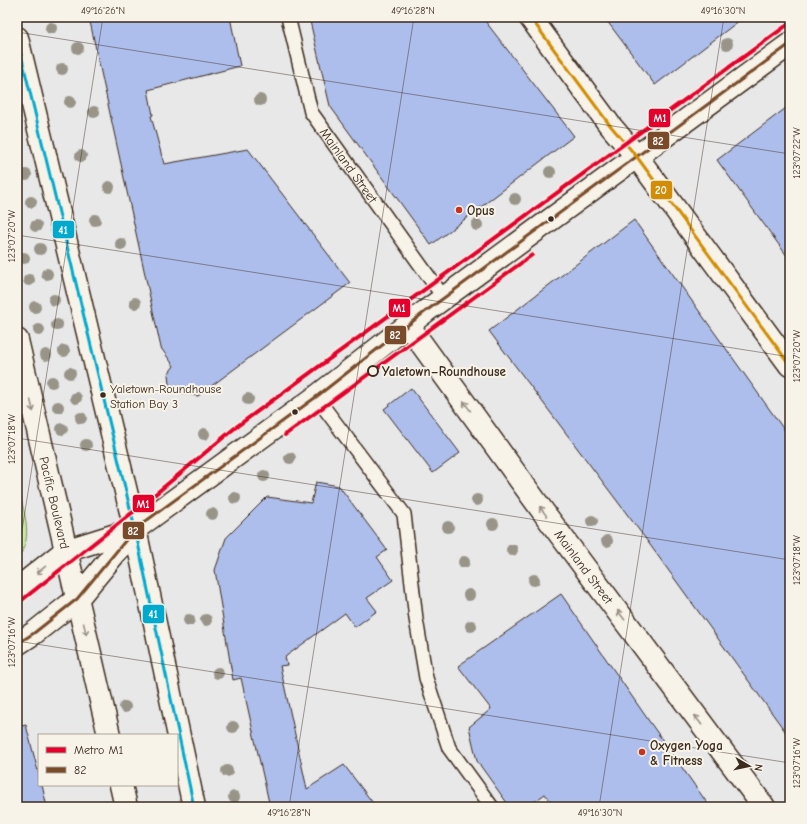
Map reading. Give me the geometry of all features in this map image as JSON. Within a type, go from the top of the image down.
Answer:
[{"type":"main road","points":[[530,17],[609,124],[637,157],[790,365]]},
{"type":"main road","points":[[17,38],[135,529],[194,807]]},
{"type":"main road","points":[[17,644],[34,633],[77,599],[135,529],[316,397],[444,298],[790,44]]},
{"type":"main road","name":"Mainland Street","points":[[408,325],[552,523],[764,807]]},
{"type":"main road","name":"Pacific Boulevard","points":[[17,340],[109,734]]},
{"type":"main road","points":[[17,589],[65,551],[135,529]]},
{"type":"main road","points":[[121,786],[126,807]]},
{"type":"lane","name":"Mainland Street","points":[[288,17],[311,112],[444,298]]},
{"type":"lane","points":[[316,397],[404,514],[416,619],[426,678],[449,748],[492,807]]},
{"type":"green space","points":[[17,483],[27,532],[23,551],[17,559]]},
{"type":"building","points":[[89,17],[230,17],[240,66],[148,90],[153,115],[151,116],[164,164],[248,149],[350,283],[198,396],[176,392],[169,384],[168,374],[174,366],[161,348]]},
{"type":"building","points":[[309,17],[482,17],[574,136],[431,245],[330,106]]},
{"type":"building","points":[[604,17],[744,17],[655,85]]},
{"type":"building","points":[[790,105],[790,260],[717,160]]},
{"type":"building","points":[[634,220],[790,438],[790,738],[645,538],[489,331]]},
{"type":"building","points":[[411,388],[460,453],[433,473],[384,409]]},
{"type":"building","points":[[316,482],[339,486],[387,550],[377,557],[393,580],[367,598],[377,611],[355,627],[345,613],[285,657],[287,665],[280,666],[307,789],[344,765],[376,807],[270,807],[241,678],[233,680],[215,570],[226,538],[267,497],[311,503]]},
{"type":"building","points":[[561,594],[710,807],[555,807],[545,794],[527,807],[510,807],[477,761],[469,727],[491,709],[458,666]]},
{"type":"building","points":[[26,725],[38,771],[38,786],[42,786],[47,807],[17,807],[17,727]]},
{"type":"metro line","name":"M1","points":[[17,604],[147,501],[236,427],[790,23]]},
{"type":"metro line","name":"M1","points":[[285,435],[532,255]]},
{"type":"transit line","name":"20","points":[[530,17],[609,124],[637,157],[790,365]]},
{"type":"transit line","name":"41","points":[[17,38],[135,529],[194,807]]},
{"type":"transit line","name":"82","points":[[17,644],[34,633],[77,599],[135,529],[316,397],[426,311],[790,44]]},
{"type":"place","name":"Opus","points":[[459,210]]},
{"type":"place","name":"Yaletown–Roundhouse","points":[[373,371]]},
{"type":"place","name":"Yaletown-Roundhouse Station Bay 3","points":[[103,395]]},
{"type":"place","name":"Oxygen Yoga & Fitness","points":[[642,752]]}]
